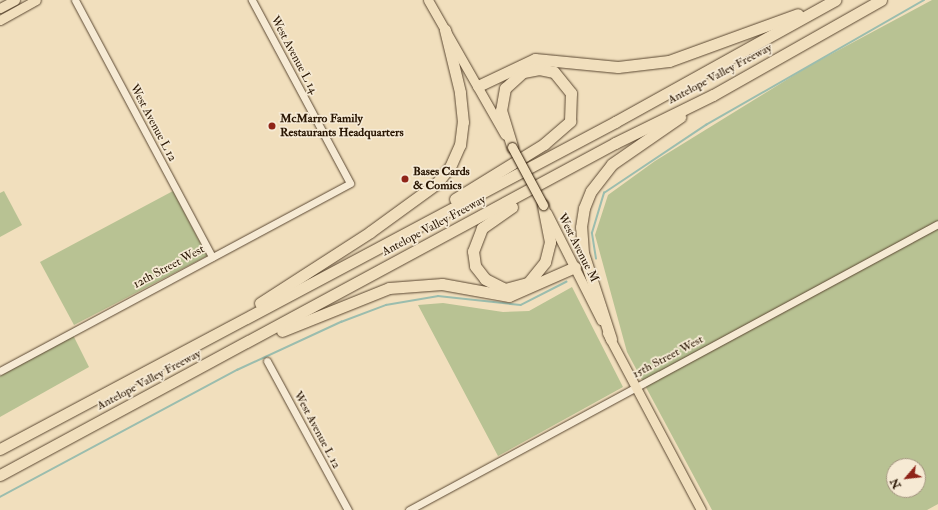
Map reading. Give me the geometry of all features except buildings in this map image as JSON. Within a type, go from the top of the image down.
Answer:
[{"type":"highway","points":[[478,86],[535,59],[618,67],[669,61],[834,0]]},
{"type":"highway","name":"Antelope Valley Freeway","points":[[0,449],[834,0]]},
{"type":"highway","name":"Antelope Valley Freeway","points":[[0,475],[615,143],[713,95],[881,0]]},
{"type":"highway","points":[[201,342],[370,232],[444,175],[456,156],[463,122],[460,92],[445,30]]},
{"type":"highway","points":[[379,246],[560,133],[570,121],[572,100],[567,84],[554,72],[539,69],[523,72],[505,88],[501,110],[512,147]]},
{"type":"highway","points":[[611,339],[583,253],[581,227],[587,200],[612,164],[713,95]]},
{"type":"highway","points":[[542,205],[550,242],[541,271],[522,287],[505,289],[491,284],[480,274],[473,258],[475,238],[482,228],[615,143]]},
{"type":"highway","points":[[252,340],[388,288],[442,284],[509,296],[575,267]]},
{"type":"main road","points":[[0,8],[15,0]]},
{"type":"main road","points":[[0,20],[36,0]]},
{"type":"main road","name":"West Avenue M","points":[[428,0],[512,147],[575,267],[635,387],[701,510]]},
{"type":"street","name":"West Avenue L 12","points":[[76,0],[212,257]]},
{"type":"street","name":"West Avenue L 14","points":[[252,0],[350,183]]},
{"type":"street","name":"12th Street West","points":[[0,371],[350,183]]},
{"type":"street","name":"15th Street West","points":[[409,510],[938,224]]},
{"type":"street","name":"West Avenue L 12","points":[[268,361],[348,510]]},
{"type":"green space","points":[[932,0],[938,0],[938,504],[927,510],[712,510],[627,352],[595,235],[608,195],[655,161],[809,66]]},
{"type":"green space","points":[[4,191],[22,225],[0,237],[0,193]]},
{"type":"green space","points":[[173,191],[207,256],[74,325],[40,262]]},
{"type":"green space","points":[[572,287],[623,387],[498,456],[418,305],[443,303],[503,312],[529,311]]},
{"type":"green space","points":[[73,335],[89,367],[0,417],[0,376]]},
{"type":"waterway","points":[[596,259],[592,233],[604,193],[706,125],[924,0]]},
{"type":"waterway","points":[[0,497],[237,370],[341,322],[386,305],[438,296],[521,305],[566,282]]},
{"type":"place","name":"McMarro Family Restaurants Headquarters","points":[[272,126]]},
{"type":"place","name":"Bases Cards & Comics","points":[[405,179]]}]
